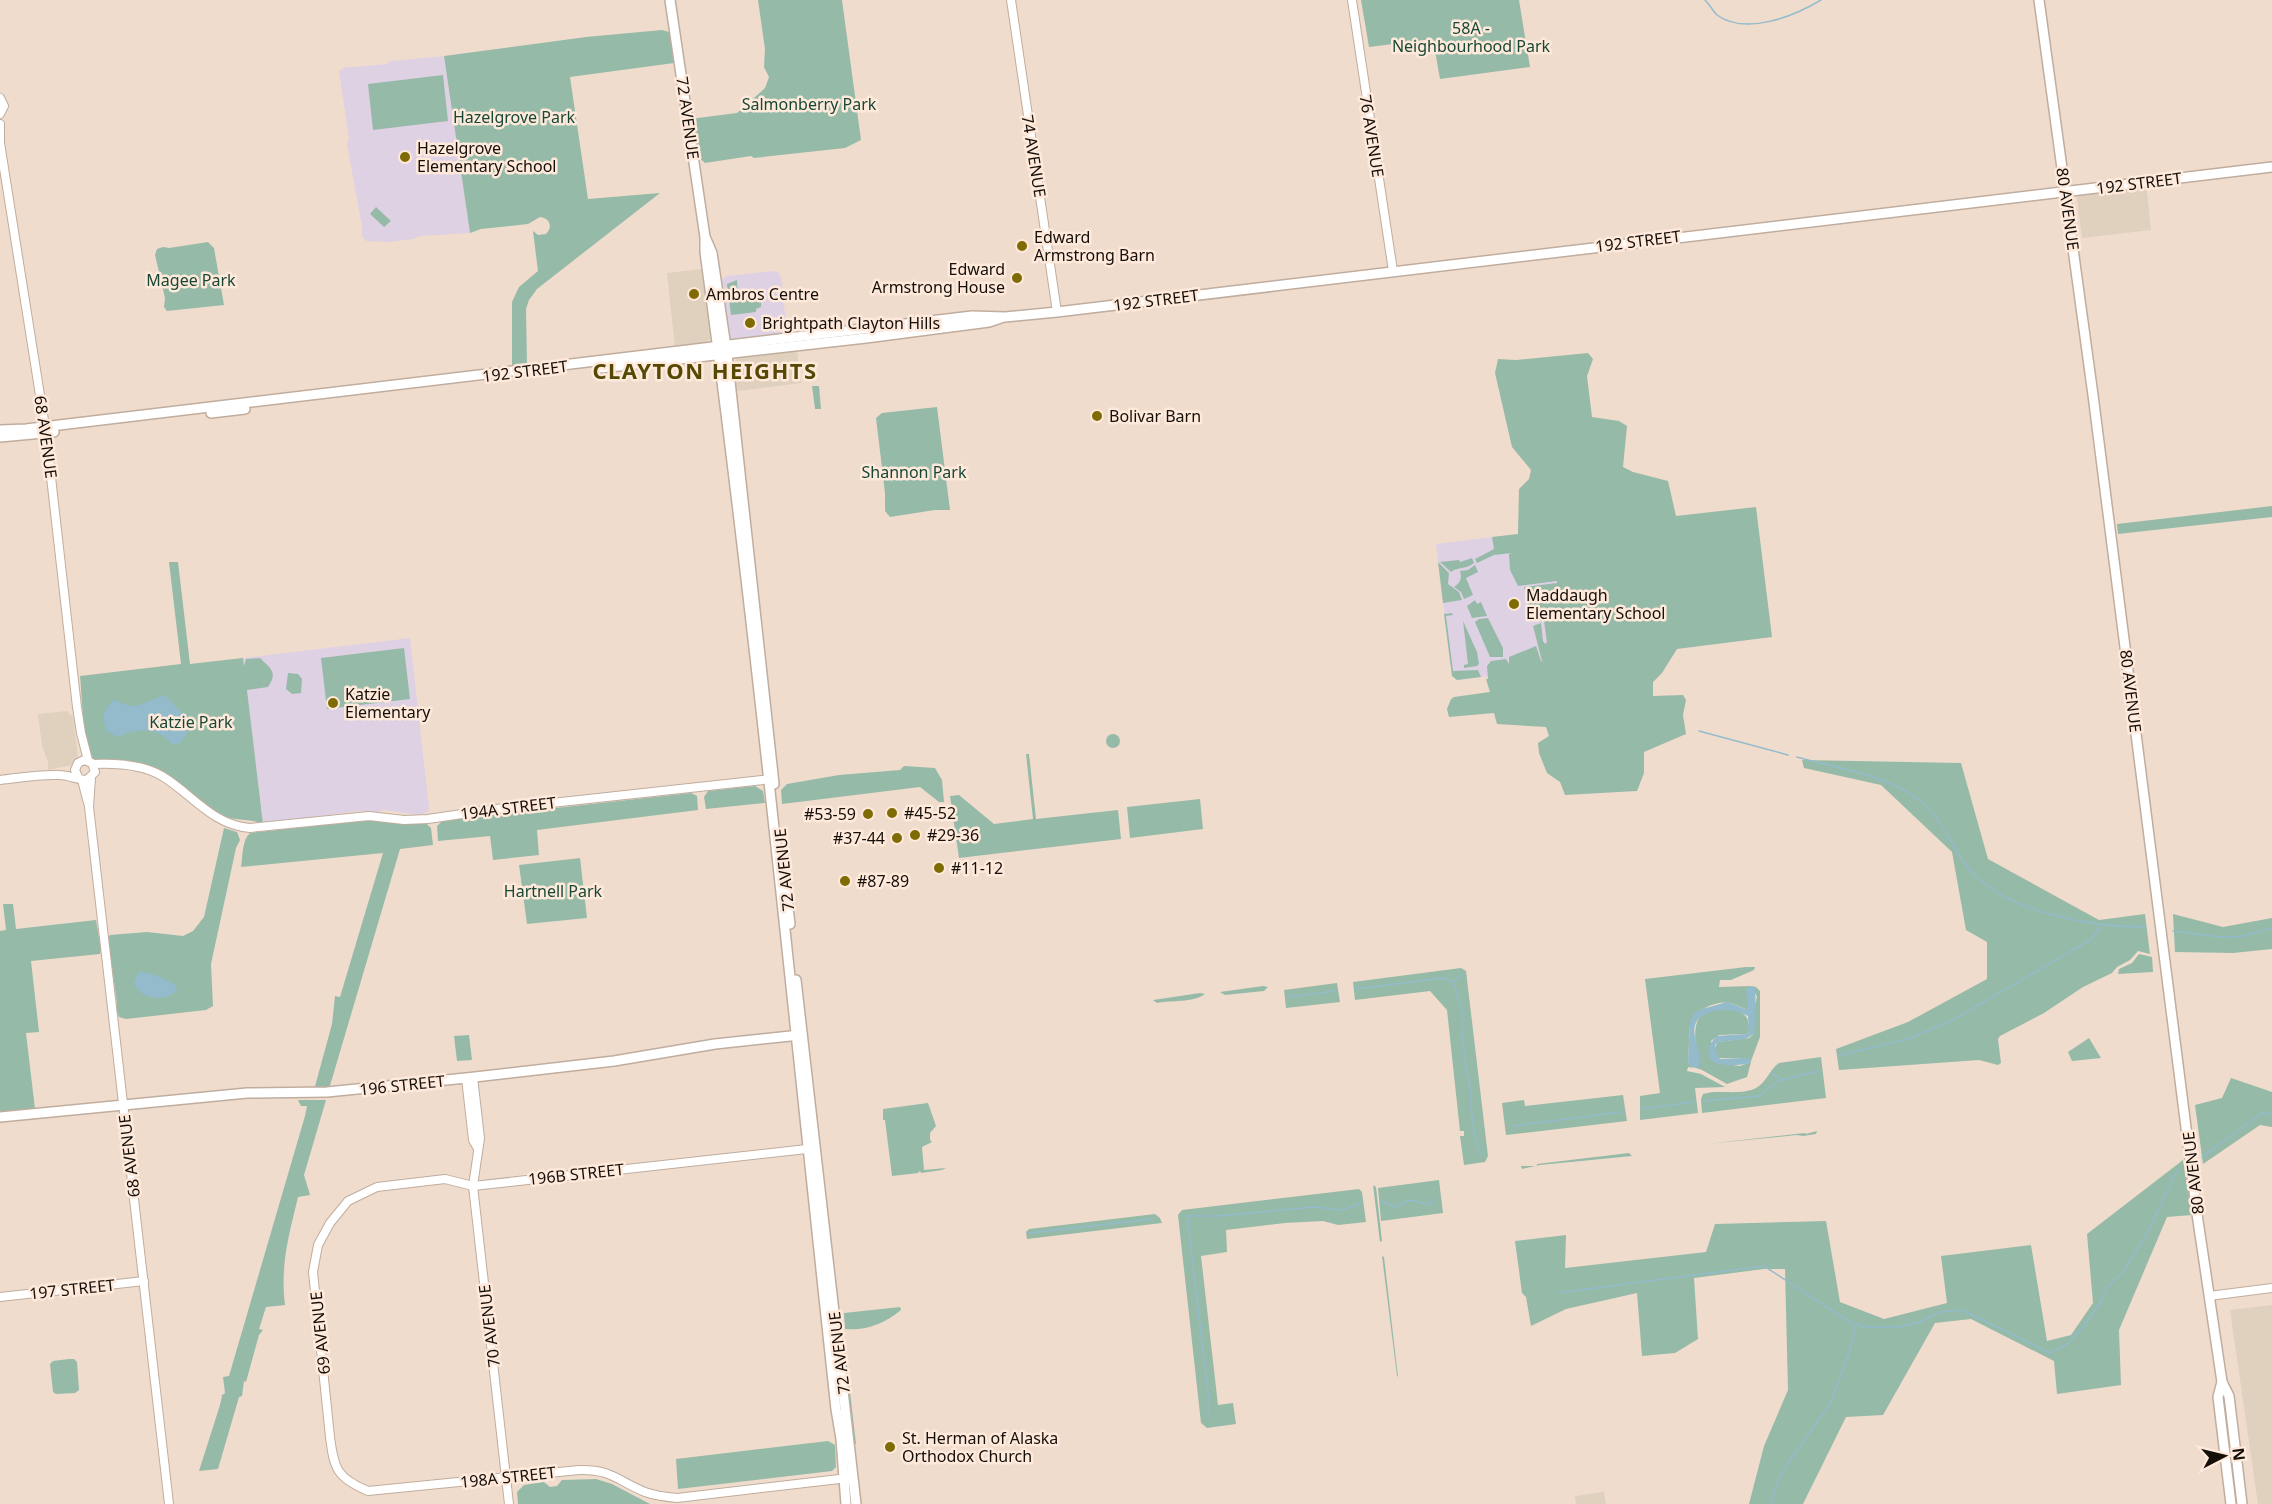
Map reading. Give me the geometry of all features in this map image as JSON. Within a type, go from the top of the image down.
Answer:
[{"type":"main road","name":"72 AVENUE","points":[[670,0],[705,237],[705,252],[722,350],[793,951],[807,1149],[849,1478],[856,1504]]},
{"type":"main road","name":"80 AVENUE","points":[[2039,0],[2066,191],[2209,1296],[2222,1382],[2229,1396],[2242,1504]]},
{"type":"main road","name":"192 STREET","points":[[46,430],[722,350],[972,316],[1057,312],[2272,166]]},
{"type":"main road","name":"72 AVENUE","points":[[722,350],[734,485],[752,610],[757,622],[781,903],[826,1242],[849,1478],[846,1504]]},
{"type":"main road","name":"192 STREET","points":[[235,407],[299,397],[722,350]]},
{"type":"main road","points":[[0,436],[173,417],[179,414],[235,407]]},
{"type":"main road","points":[[0,430],[46,430]]},
{"type":"main road","points":[[781,903],[785,910],[793,951]]},
{"type":"main road","name":"196 STREET","points":[[0,1117],[247,1093],[327,1092],[470,1078],[614,1061],[715,1044],[799,1035]]},
{"type":"main road","points":[[807,1149],[812,1156],[821,1204]]},
{"type":"main road","points":[[813,1197],[817,1207],[821,1238],[826,1242]]},
{"type":"main road","name":"80 AVENUE","points":[[2222,1382],[2218,1397],[2231,1504]]},
{"type":"street","name":"74 AVENUE","points":[[1011,0],[1057,312]]},
{"type":"street","name":"76 AVENUE","points":[[1352,0],[1393,271]]},
{"type":"street","points":[[0,98],[4,107],[0,114]]},
{"type":"street","name":"68 AVENUE","points":[[0,124],[0,143],[46,430],[84,763]]},
{"type":"street","points":[[0,780],[48,774],[84,763],[126,766]]},
{"type":"street","points":[[84,763],[75,772],[86,777]]},
{"type":"street","points":[[84,763],[86,777]]},
{"type":"street","points":[[48,774],[86,777],[126,766]]},
{"type":"street","name":"194A STREET","points":[[126,766],[155,772],[212,816],[230,825],[243,828],[264,828],[369,816],[404,820],[428,819],[496,809],[771,779]]},
{"type":"street","name":"68 AVENUE","points":[[86,777],[169,1504]]},
{"type":"street","name":"70 AVENUE","points":[[470,1078],[480,1138],[473,1186],[509,1504]]},
{"type":"street","name":"196B STREET","points":[[348,1201],[377,1187],[445,1179],[473,1186],[807,1149]]},
{"type":"street","name":"69 AVENUE","points":[[338,1473],[333,1460],[330,1437],[313,1272],[318,1245],[330,1223],[348,1201]]},
{"type":"street","name":"197 STREET","points":[[0,1297],[144,1281]]},
{"type":"street","points":[[2209,1296],[2272,1288]]},
{"type":"street","name":"198A STREET","points":[[338,1473],[350,1484],[368,1491],[590,1469],[612,1474],[653,1495],[677,1498],[849,1478]]},
{"type":"shaded area","name":"Hazelgrove Elementary School","points":[[444,56],[470,233],[420,236],[414,239],[389,242],[366,241],[362,237],[347,144],[349,138],[339,71],[345,67]]},
{"type":"shaded area","points":[[2146,183],[2151,230],[2082,238],[2076,190]]},
{"type":"shaded area","points":[[702,269],[711,338],[704,344],[675,347],[667,273]]},
{"type":"shaded area","points":[[778,272],[781,277],[787,332],[735,340],[731,338],[728,333],[722,279],[727,276]]},
{"type":"shaded area","points":[[797,350],[801,383],[738,391],[735,389],[733,365],[737,358]]},
{"type":"shaded area","name":"Maddaugh Elementary School","points":[[1575,527],[1592,663],[1457,680],[1452,676],[1436,544]]},
{"type":"shaded area","name":"Katzie Elementary","points":[[410,638],[428,812],[420,815],[383,810],[379,812],[358,811],[263,824],[243,658]]},
{"type":"shaded area","points":[[67,711],[73,717],[78,757],[72,765],[48,770],[38,714]]},
{"type":"shaded area","points":[[2272,1305],[2272,1504],[2258,1504],[2230,1310]]},
{"type":"shaded area","points":[[1604,1492],[1606,1504],[1576,1504],[1575,1496]]},
{"type":"green space","name":"Salmonberry Park","points":[[758,0],[842,0],[861,140],[845,148],[754,158],[751,156],[705,163],[696,155],[690,119],[737,113],[765,88],[769,77],[764,67],[765,49]]},
{"type":"green space","name":"58A - Neighbourhood Park","points":[[1361,0],[1519,0],[1530,67],[1440,79],[1433,39],[1369,47]]},
{"type":"green space","name":"Hazelgrove Park","points":[[662,30],[669,32],[673,37],[674,63],[570,77],[588,199],[660,193],[537,289],[526,309],[527,365],[512,367],[512,302],[519,287],[538,271],[533,231],[538,235],[546,234],[549,223],[540,217],[528,224],[481,229],[470,233],[444,56],[586,37]]},
{"type":"green space","points":[[443,75],[448,121],[373,130],[368,84]]},
{"type":"green space","points":[[376,207],[391,221],[384,227],[370,214]]},
{"type":"green space","name":"Magee Park","points":[[208,242],[214,248],[224,305],[167,311],[164,307],[165,298],[155,255],[157,249]]},
{"type":"green space","points":[[737,280],[738,300],[761,295],[761,307],[756,309],[756,312],[731,315],[727,284]]},
{"type":"green space","points":[[1588,353],[1593,359],[1587,376],[1592,417],[1619,421],[1627,426],[1623,467],[1633,472],[1668,481],[1676,516],[1756,507],[1772,637],[1677,649],[1662,673],[1653,682],[1653,696],[1683,695],[1686,700],[1683,715],[1686,734],[1644,752],[1644,773],[1637,791],[1565,795],[1560,782],[1547,773],[1539,753],[1538,743],[1549,736],[1546,727],[1497,724],[1494,713],[1449,717],[1447,709],[1454,697],[1490,692],[1486,679],[1488,679],[1487,666],[1491,661],[1506,659],[1509,664],[1509,657],[1536,646],[1541,661],[1550,663],[1542,661],[1533,626],[1541,623],[1545,644],[1547,642],[1544,621],[1542,617],[1541,621],[1532,620],[1524,587],[1557,583],[1557,581],[1518,586],[1510,570],[1509,554],[1512,553],[1494,555],[1477,563],[1475,559],[1494,549],[1492,537],[1518,534],[1519,489],[1529,479],[1531,470],[1512,447],[1495,373],[1498,359],[1516,360]]},
{"type":"green space","points":[[812,386],[819,386],[821,409],[815,409]]},
{"type":"green space","name":"Shannon Park","points":[[937,407],[950,510],[890,517],[885,511],[876,418],[882,413]]},
{"type":"green space","points":[[2272,506],[2272,517],[2118,534],[2117,524]]},
{"type":"green space","points":[[1472,558],[1474,563],[1451,572],[1440,562],[1459,560],[1460,562]]},
{"type":"green space","name":"Katzie Park","points":[[169,562],[178,562],[190,664],[243,658],[244,666],[246,659],[260,658],[272,671],[273,678],[268,687],[247,690],[263,824],[230,818],[212,811],[174,780],[156,769],[136,763],[95,761],[91,755],[82,708],[80,676],[181,664]]},
{"type":"green space","points":[[1438,562],[1449,573],[1448,584],[1459,592],[1462,600],[1443,603]]},
{"type":"green space","points":[[1475,565],[1478,572],[1466,578],[1473,595],[1464,599],[1461,592],[1454,587],[1460,580],[1460,571],[1468,570]]},
{"type":"green space","points":[[1475,600],[1477,604],[1481,602],[1487,616],[1472,618],[1467,606]]},
{"type":"green space","points":[[1452,613],[1453,615],[1446,616],[1453,671],[1478,670],[1481,677],[1457,680],[1452,676],[1444,614]]},
{"type":"green space","points":[[1488,618],[1503,648],[1503,657],[1490,657],[1475,622]]},
{"type":"green space","points":[[1463,621],[1477,652],[1479,664],[1477,666],[1464,668],[1464,665],[1468,664]]},
{"type":"green space","points":[[404,648],[410,699],[327,709],[321,658]]},
{"type":"green space","points":[[288,673],[298,674],[302,679],[301,693],[292,694],[286,689]]},
{"type":"green space","points":[[1113,734],[1118,736],[1120,741],[1118,746],[1113,748],[1108,746],[1106,741],[1108,736]]},
{"type":"green space","points":[[1026,754],[1029,754],[1036,819],[1118,810],[1121,839],[959,858],[950,796],[959,795],[994,824],[1033,819]]},
{"type":"green space","points":[[1802,760],[1961,763],[1988,859],[2099,920],[2145,914],[2150,954],[2138,951],[2112,973],[2083,987],[2044,1013],[2000,1036],[1998,1039],[2001,1063],[1998,1065],[1979,1060],[1839,1070],[1836,1049],[1908,1022],[1987,979],[1987,942],[1966,930],[1952,852],[1881,785],[1804,768]]},
{"type":"green space","points":[[904,766],[935,768],[942,780],[944,802],[939,802],[920,787],[782,804],[781,790],[787,784],[839,775],[900,770]]},
{"type":"green space","points":[[755,786],[763,791],[765,803],[706,809],[704,797],[708,791]]},
{"type":"green space","points":[[691,793],[697,796],[698,810],[537,830],[539,855],[493,860],[490,836],[438,841],[437,826],[442,821],[498,812],[501,814]]},
{"type":"green space","points":[[1200,799],[1203,829],[1130,838],[1127,807]]},
{"type":"green space","points":[[369,820],[426,823],[431,828],[433,845],[400,849],[329,1089],[314,1090],[332,1024],[335,996],[340,997],[383,853],[241,867],[243,848],[250,833]]},
{"type":"green space","points":[[224,828],[237,832],[240,840],[236,848],[211,964],[213,1006],[206,1010],[126,1019],[119,1017],[108,938],[110,935],[147,932],[183,936],[193,931],[204,917]]},
{"type":"green space","name":"Hartnell Park","points":[[580,858],[587,918],[527,924],[519,865]]},
{"type":"green space","points":[[3,904],[13,904],[16,929],[96,920],[101,950],[100,954],[31,961],[39,1032],[26,1033],[35,1109],[0,1113],[0,931],[6,930]]},
{"type":"green space","points":[[2173,914],[2223,927],[2272,918],[2272,949],[2233,953],[2175,952]]},
{"type":"green space","points":[[2139,954],[2152,957],[2153,972],[2118,974],[2119,969],[2132,963]]},
{"type":"green space","points":[[1755,967],[1754,970],[1731,980],[1720,980],[1719,987],[1751,986],[1748,1010],[1730,1003],[1719,1003],[1701,1010],[1690,1024],[1688,1062],[1693,1068],[1688,1067],[1687,1071],[1701,1074],[1725,1087],[1695,1088],[1698,1113],[1640,1120],[1640,1096],[1660,1093],[1645,979]]},
{"type":"green space","points":[[1461,968],[1466,971],[1488,1156],[1485,1162],[1464,1165],[1460,1136],[1464,1136],[1464,1131],[1460,1131],[1447,1010],[1430,991],[1355,1000],[1353,982]]},
{"type":"green space","points":[[1337,983],[1340,1002],[1286,1008],[1284,990]]},
{"type":"green space","points":[[1752,986],[1760,991],[1760,1037],[1751,1061],[1743,1058],[1718,1058],[1715,1050],[1718,1042],[1749,1038],[1754,1034],[1754,1008],[1757,997]]},
{"type":"green space","points":[[1268,987],[1264,991],[1225,995],[1220,992]]},
{"type":"green space","points":[[1205,994],[1188,1000],[1157,1003],[1153,1000]]},
{"type":"green space","points":[[1726,1008],[1744,1014],[1748,1021],[1749,1032],[1719,1035],[1711,1041],[1717,1063],[1740,1066],[1751,1062],[1747,1077],[1727,1084],[1696,1068],[1695,1040],[1698,1019],[1702,1015]]},
{"type":"green space","points":[[469,1035],[472,1060],[457,1061],[454,1036]]},
{"type":"green space","points":[[2089,1038],[2101,1058],[2072,1061],[2068,1052]]},
{"type":"green space","points":[[1821,1057],[1826,1098],[1702,1113],[1703,1094],[1750,1090],[1760,1085],[1779,1063]]},
{"type":"green space","points":[[2231,1078],[2272,1092],[2272,1127],[2260,1125],[2203,1164],[2195,1105],[2222,1098]]},
{"type":"green space","points":[[1623,1095],[1627,1121],[1506,1135],[1502,1103],[1524,1100],[1525,1106]]},
{"type":"green space","points":[[298,1100],[326,1100],[304,1175],[310,1195],[298,1197],[289,1237],[284,1277],[285,1305],[266,1307],[259,1329],[263,1330],[259,1335],[246,1382],[244,1381],[242,1396],[239,1397],[218,1469],[199,1471],[221,1396],[225,1393],[223,1377],[229,1376],[305,1116],[307,1106],[301,1106]]},
{"type":"green space","points":[[928,1103],[936,1126],[930,1133],[932,1142],[922,1147],[924,1170],[946,1168],[892,1176],[883,1109]]},
{"type":"green space","points":[[1817,1131],[1816,1134],[1803,1136],[1706,1144],[1806,1134]]},
{"type":"green space","points":[[1629,1153],[1632,1156],[1540,1165],[1537,1166],[1537,1164]]},
{"type":"green space","points":[[2183,1160],[2192,1215],[2167,1217],[2119,1330],[2121,1385],[2057,1394],[2054,1361],[1971,1319],[1935,1323],[1883,1415],[1846,1417],[1803,1504],[1749,1504],[1764,1446],[1788,1390],[1785,1269],[1764,1269],[1694,1278],[1698,1339],[1675,1353],[1642,1356],[1637,1293],[1566,1309],[1531,1326],[1526,1297],[1522,1293],[1515,1241],[1566,1235],[1565,1268],[1706,1252],[1715,1224],[1826,1221],[1840,1302],[1884,1319],[1947,1303],[1941,1256],[2031,1245],[2047,1341],[2071,1335],[2093,1303],[2087,1234]]},
{"type":"green space","points":[[1439,1180],[1443,1213],[1381,1221],[1378,1188]]},
{"type":"green space","points":[[1373,1185],[1376,1187],[1382,1241],[1380,1242]]},
{"type":"green space","points":[[1359,1189],[1362,1192],[1366,1222],[1338,1225],[1323,1221],[1285,1223],[1226,1230],[1227,1252],[1201,1256],[1218,1405],[1233,1403],[1236,1424],[1207,1428],[1201,1423],[1178,1215],[1182,1210]]},
{"type":"green space","points":[[1155,1214],[1162,1223],[1027,1239],[1026,1232],[1029,1229]]},
{"type":"green space","points":[[1382,1256],[1384,1257],[1398,1377],[1397,1376]]},
{"type":"green space","points":[[900,1307],[901,1310],[895,1315],[875,1325],[861,1329],[845,1329],[844,1313]]},
{"type":"green space","points":[[842,1339],[844,1339],[856,1444],[854,1444],[853,1423],[851,1423]]},
{"type":"green space","points":[[69,1359],[77,1362],[79,1390],[75,1393],[56,1394],[53,1392],[50,1364],[53,1361]]},
{"type":"green space","points":[[828,1441],[835,1445],[836,1467],[832,1471],[678,1489],[676,1459]]},
{"type":"green space","points":[[596,1479],[612,1484],[650,1504],[518,1504],[517,1492],[524,1485],[544,1482],[550,1487],[557,1486],[562,1480]]},
{"type":"water","points":[[164,695],[190,721],[190,729],[180,743],[172,744],[160,734],[147,730],[133,731],[118,737],[106,731],[103,714],[113,700],[136,706]]},
{"type":"water","points":[[140,972],[163,978],[175,985],[177,991],[160,998],[142,993],[134,984]]},
{"type":"water","points":[[1751,986],[1755,988],[1754,1034],[1745,1039],[1718,1042],[1715,1045],[1715,1052],[1720,1059],[1743,1058],[1750,1059],[1751,1062],[1727,1065],[1714,1062],[1709,1056],[1709,1049],[1717,1036],[1749,1032],[1748,1016],[1730,1010],[1721,1010],[1702,1016],[1696,1022],[1694,1029],[1700,1059],[1699,1066],[1692,1067],[1688,1062],[1690,1023],[1694,1014],[1702,1009],[1727,1002],[1748,1010],[1747,988]]},
{"type":"waterway","points":[[1705,0],[1717,15],[1742,24],[1756,24],[1784,17],[1821,0]]},
{"type":"waterway","points":[[1699,731],[1788,755]]},
{"type":"waterway","points":[[1797,757],[1875,778],[1905,790],[1934,815],[1971,871],[1987,885],[2007,897],[2052,915],[2100,924],[2145,927]]},
{"type":"waterway","points":[[1840,1055],[1908,1039],[1953,1020],[2090,940],[2102,926]]},
{"type":"waterway","points":[[2173,931],[2239,937],[2272,928]]},
{"type":"waterway","points":[[1454,982],[1463,973]]},
{"type":"waterway","points":[[1356,989],[1442,978],[1452,981]]},
{"type":"waterway","points":[[1453,982],[1462,1009],[1462,1034],[1471,1090],[1471,1109],[1476,1142],[1481,1154]]},
{"type":"waterway","points":[[1287,997],[1336,991]]},
{"type":"waterway","points":[[1704,1101],[1759,1096],[1778,1081],[1818,1071]]},
{"type":"waterway","points":[[1772,1073],[1781,1080]]},
{"type":"waterway","points":[[1642,1109],[1693,1102]]},
{"type":"waterway","points":[[1513,1126],[1621,1112]]},
{"type":"waterway","points":[[2202,1157],[2262,1113],[2272,1114]]},
{"type":"waterway","points":[[1557,1293],[1764,1266],[1848,1321],[1864,1327],[1899,1327],[1920,1322],[1940,1312],[1962,1310],[2050,1353],[2067,1344],[2084,1326],[2100,1303],[2107,1287],[2123,1272],[2144,1239],[2178,1169]]},
{"type":"waterway","points":[[1381,1201],[1395,1207],[1410,1200],[1430,1204],[1435,1198]]},
{"type":"waterway","points":[[1185,1216],[1217,1216],[1314,1207],[1343,1210],[1361,1203]]},
{"type":"waterway","points":[[1190,1217],[1188,1223],[1209,1401],[1209,1419]]},
{"type":"waterway","points":[[1029,1233],[1152,1219]]},
{"type":"waterway","points":[[1771,1504],[1775,1488],[1785,1467],[1830,1404],[1850,1350],[1856,1324]]},
{"type":"place","name":"Hazelgrove Elementary School","points":[[405,157]]},
{"type":"place","name":"Edward Armstrong Barn","points":[[1022,246]]},
{"type":"place","name":"Edward Armstrong House","points":[[1017,278]]},
{"type":"place","name":"Ambros Centre","points":[[694,294]]},
{"type":"place","name":"Brightpath Clayton Hills","points":[[750,323]]},
{"type":"place","name":"Bolivar Barn","points":[[1097,416]]},
{"type":"place","name":"Maddaugh Elementary School","points":[[1514,604]]},
{"type":"place","name":"Katzie Elementary","points":[[333,703]]},
{"type":"place","name":"#45-52","points":[[892,813]]},
{"type":"place","name":"#53-59","points":[[868,814]]},
{"type":"place","name":"#29-36","points":[[915,835]]},
{"type":"place","name":"#37-44","points":[[897,838]]},
{"type":"place","name":"#11-12","points":[[939,868]]},
{"type":"place","name":"#87-89","points":[[845,881]]},
{"type":"place","name":"St. Herman of Alaska Orthodox Church","points":[[890,1447]]},
{"type":"district","name":"CLAYTON HEIGHTS","points":[[705,370]]}]
